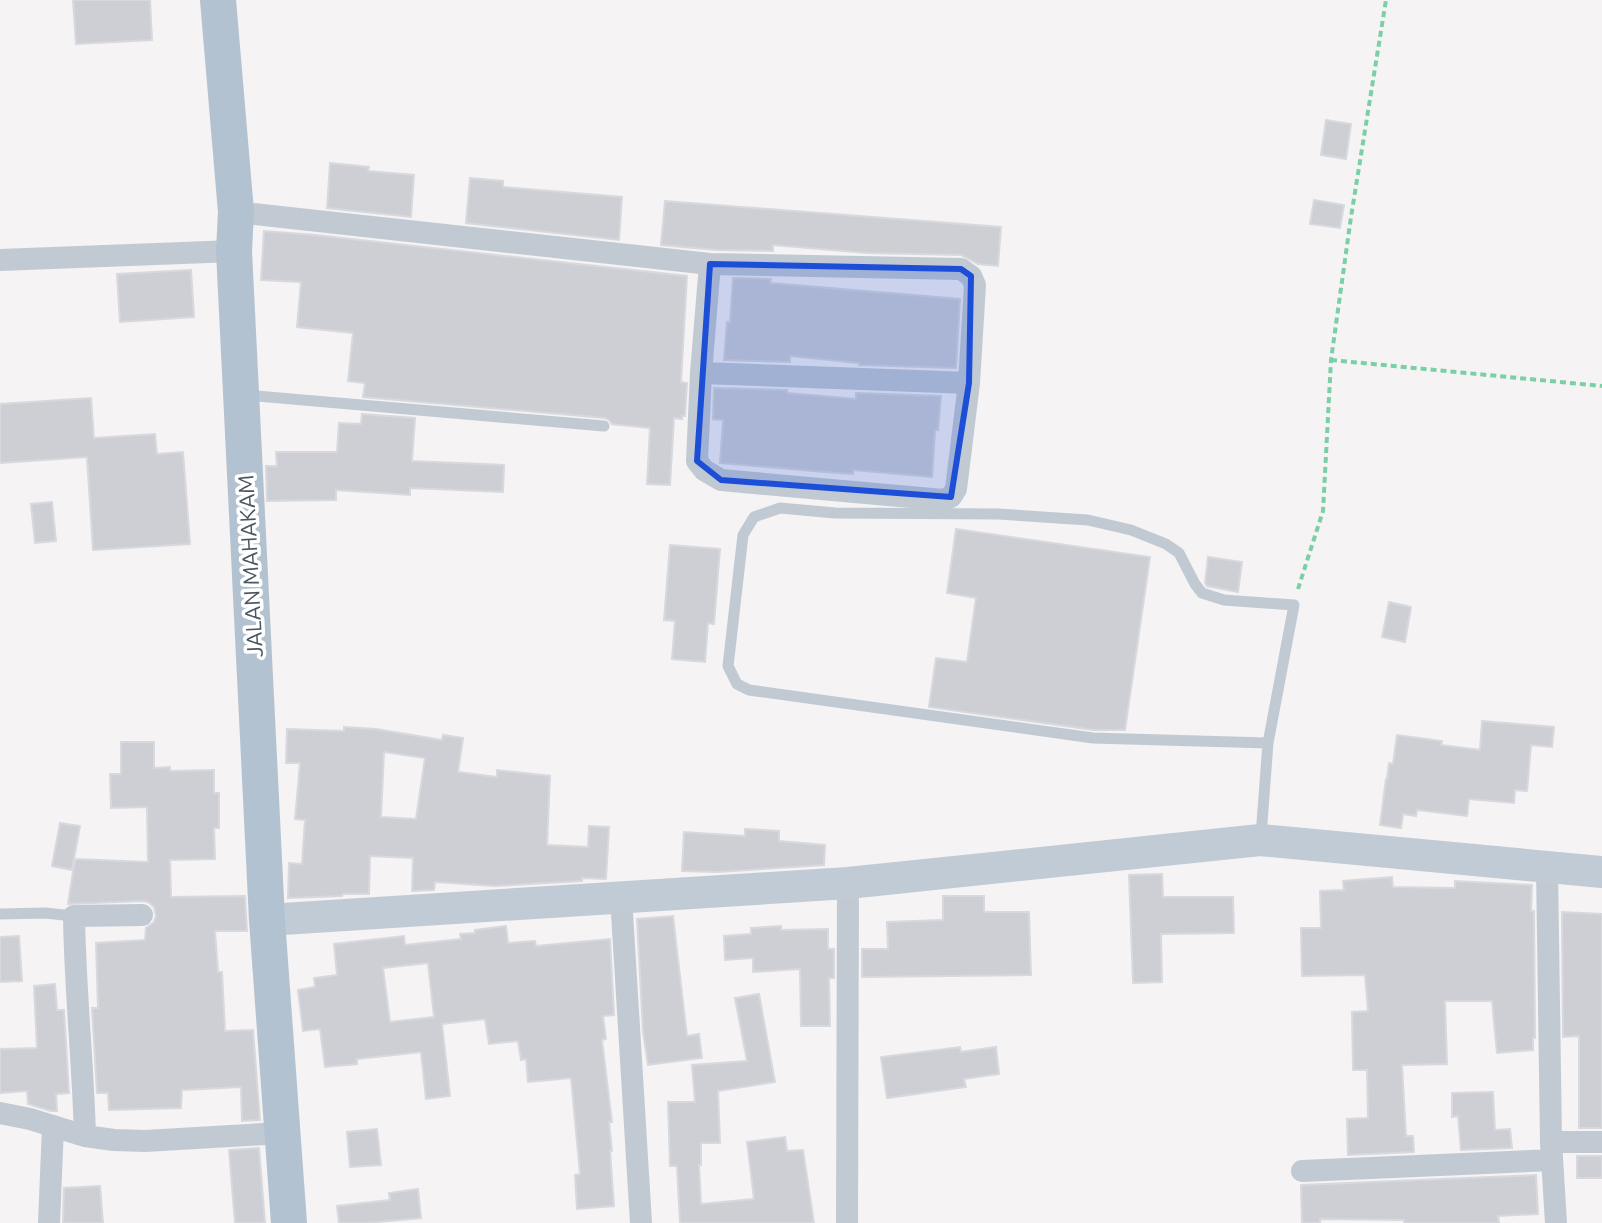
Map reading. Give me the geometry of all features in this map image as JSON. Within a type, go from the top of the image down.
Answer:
[{"type":"main road","name":"JALAN MAHAKAM","points":[[218,0],[236,212],[234,251],[267,920],[289,1223]]},
{"type":"street","points":[[236,212],[710,264],[961,269],[971,276],[975,285],[969,383],[956,489],[951,497],[943,500],[721,480],[704,470],[697,461],[710,264]]},
{"type":"street","points":[[0,260],[234,251]]},
{"type":"street","points":[[701,373],[969,383]]},
{"type":"street","points":[[267,920],[848,883],[1260,840],[1602,872]]},
{"type":"street","points":[[1547,867],[1556,1223]]},
{"type":"street","points":[[847,1223],[848,883]]},
{"type":"street","points":[[621,897],[641,1223]]},
{"type":"street","points":[[85,1136],[74,916],[142,915]]},
{"type":"street","points":[[0,1113],[85,1136],[145,1141],[282,1133]]},
{"type":"street","points":[[49,1223],[53,1126]]},
{"type":"street","points":[[1302,1171],[1552,1151],[1602,1142]]},
{"type":"lane","points":[[241,395],[604,426]]},
{"type":"lane","points":[[1260,840],[1268,743],[1294,605],[1224,600],[1202,593],[1179,553],[1166,544],[1131,530],[1088,520],[998,514],[835,513],[780,508],[754,517],[743,535],[728,666],[737,684],[749,690],[1093,738],[1268,743]]},
{"type":"lane","points":[[0,914],[74,916]]},
{"type":"path","points":[[1294,605],[1323,511],[1331,360],[1386,0]]},
{"type":"path","points":[[1331,360],[1602,386]]},
{"type":"highlighted area","points":[[710,264],[961,269],[971,276],[969,383],[951,497],[721,480],[697,461]]},
{"type":"building","points":[[73,0],[150,0],[152,40],[76,44]]},
{"type":"building","points":[[1326,120],[1351,124],[1346,159],[1321,155]]},
{"type":"building","points":[[330,163],[369,167],[368,171],[414,175],[411,217],[327,208]]},
{"type":"building","points":[[470,178],[503,181],[503,187],[622,197],[619,240],[466,223]]},
{"type":"building","points":[[1314,200],[1344,205],[1340,228],[1310,224]]},
{"type":"building","points":[[665,201],[1001,227],[998,266],[978,264],[961,255],[867,253],[773,245],[773,251],[661,245]]},
{"type":"building","points":[[264,231],[687,276],[681,382],[687,383],[685,416],[682,419],[674,418],[670,485],[647,484],[650,428],[612,424],[605,418],[363,397],[365,383],[348,381],[353,333],[297,327],[301,282],[261,280]]},
{"type":"building","points":[[191,270],[194,317],[120,322],[117,274]]},
{"type":"building","points":[[733,278],[771,279],[770,283],[960,299],[956,368],[859,365],[790,356],[790,362],[724,360]]},
{"type":"building","points":[[714,388],[787,390],[787,393],[856,399],[856,393],[941,396],[932,477],[720,463],[723,420],[713,419]]},
{"type":"building","points":[[91,398],[94,438],[155,434],[157,454],[183,452],[190,544],[93,550],[87,457],[0,463],[0,404]]},
{"type":"building","points":[[362,414],[415,418],[412,461],[504,465],[503,492],[410,488],[410,495],[336,490],[336,500],[267,501],[266,466],[277,466],[276,452],[337,452],[339,423],[361,424]]},
{"type":"building","points":[[52,502],[56,541],[35,543],[31,504]]},
{"type":"building","points":[[956,529],[1150,557],[1125,730],[1094,730],[929,707],[936,658],[967,662],[976,598],[947,593]]},
{"type":"building","points":[[670,545],[720,549],[714,624],[708,623],[705,662],[672,659],[675,621],[664,620]]},
{"type":"building","points":[[1208,557],[1242,562],[1238,592],[1207,586]]},
{"type":"building","points":[[1389,602],[1411,607],[1405,642],[1382,637]]},
{"type":"building","points":[[1482,721],[1554,727],[1552,747],[1531,745],[1527,791],[1515,790],[1514,803],[1469,799],[1467,816],[1417,810],[1416,816],[1403,814],[1401,828],[1380,825],[1389,763],[1393,764],[1397,735],[1480,750]]},
{"type":"building","points":[[344,727],[442,740],[443,735],[463,738],[458,772],[497,777],[497,770],[550,776],[547,845],[588,847],[589,826],[609,827],[606,879],[582,878],[582,881],[495,886],[435,882],[434,890],[412,891],[413,858],[370,856],[369,894],[288,898],[289,863],[302,864],[305,820],[295,819],[300,763],[286,763],[287,729],[344,731]],"holes":[[[384,752],[425,758],[416,819],[381,817]]]},
{"type":"building","points":[[121,742],[154,742],[154,768],[170,767],[170,771],[214,770],[214,793],[219,793],[219,828],[214,828],[215,859],[170,860],[171,897],[245,896],[247,931],[215,931],[218,972],[222,972],[225,1031],[253,1030],[260,1120],[242,1121],[241,1087],[182,1090],[181,1108],[109,1110],[108,1093],[97,1093],[92,1008],[98,1008],[96,943],[145,940],[146,928],[156,916],[154,907],[143,901],[68,904],[75,859],[148,862],[147,807],[111,808],[110,774],[121,774]]},
{"type":"building","points":[[60,823],[80,826],[72,870],[52,866]]},
{"type":"building","points":[[745,829],[779,831],[779,841],[825,845],[824,865],[717,872],[682,871],[684,832],[745,836]]},
{"type":"building","points":[[1162,874],[1163,897],[1233,897],[1234,933],[1161,934],[1162,982],[1133,983],[1129,875]]},
{"type":"building","points":[[1392,877],[1393,887],[1455,888],[1455,881],[1532,885],[1535,1038],[1533,1050],[1497,1053],[1492,1001],[1445,1001],[1447,1064],[1402,1065],[1406,1136],[1413,1136],[1414,1152],[1348,1155],[1347,1119],[1368,1118],[1367,1070],[1353,1070],[1352,1012],[1368,1011],[1365,975],[1302,976],[1301,928],[1321,928],[1320,891],[1344,890],[1343,881]]},
{"type":"building","points":[[943,896],[984,896],[984,912],[1029,912],[1031,975],[862,977],[862,949],[888,949],[887,922],[943,920]]},
{"type":"building","points":[[1562,912],[1602,914],[1602,1128],[1579,1128],[1579,1036],[1563,1037]]},
{"type":"building","points":[[673,916],[687,1036],[699,1034],[702,1058],[648,1065],[643,1032],[637,919]]},
{"type":"building","points":[[506,926],[508,943],[535,941],[536,946],[610,939],[614,1015],[603,1016],[606,1039],[602,1040],[612,1122],[609,1122],[614,1206],[577,1209],[575,1175],[580,1174],[571,1078],[528,1082],[526,1059],[521,1060],[518,1041],[489,1044],[485,1019],[442,1024],[450,1096],[426,1099],[421,1052],[357,1059],[357,1064],[325,1067],[320,1029],[303,1031],[298,990],[315,987],[314,978],[337,975],[334,944],[404,936],[405,945],[461,939],[460,934],[475,933],[475,930]],"holes":[[[428,963],[434,1017],[390,1022],[383,968]]]},
{"type":"building","points":[[781,926],[781,930],[828,929],[828,949],[834,949],[834,978],[829,978],[830,1026],[801,1026],[800,969],[753,972],[753,958],[725,960],[724,936],[751,934],[751,928]]},
{"type":"building","points":[[19,936],[22,981],[0,982],[0,937]]},
{"type":"building","points":[[55,984],[57,1010],[64,1010],[69,1093],[56,1094],[57,1111],[51,1111],[28,1104],[27,1091],[0,1093],[0,1049],[37,1048],[34,986]]},
{"type":"building","points":[[759,994],[775,1082],[718,1091],[720,1143],[701,1143],[701,1204],[754,1199],[747,1142],[785,1137],[787,1151],[803,1150],[814,1223],[680,1223],[677,1166],[670,1166],[668,1102],[695,1102],[692,1065],[747,1061],[735,998]]},
{"type":"building","points":[[960,1047],[961,1052],[996,1047],[999,1074],[964,1079],[966,1087],[887,1098],[881,1057]]},
{"type":"building","points":[[1493,1092],[1495,1130],[1510,1129],[1512,1148],[1461,1150],[1458,1116],[1452,1117],[1452,1093]]},
{"type":"building","points":[[377,1129],[381,1165],[350,1167],[347,1132]]},
{"type":"building","points":[[259,1148],[265,1223],[235,1223],[229,1150]]},
{"type":"building","points":[[1577,1156],[1602,1156],[1602,1178],[1577,1178]]},
{"type":"building","points":[[1536,1175],[1538,1214],[1498,1216],[1499,1223],[1320,1219],[1320,1223],[1302,1223],[1301,1185]]},
{"type":"building","points":[[100,1186],[103,1223],[63,1223],[64,1188]]},
{"type":"building","points":[[418,1189],[421,1218],[339,1223],[337,1206],[390,1200],[389,1193]]}]
